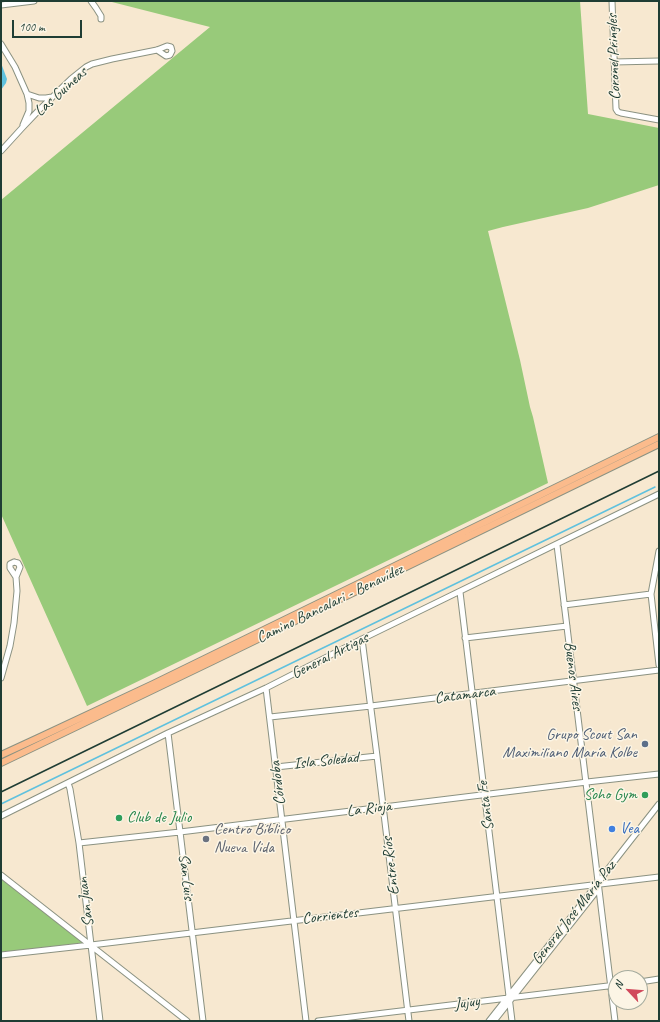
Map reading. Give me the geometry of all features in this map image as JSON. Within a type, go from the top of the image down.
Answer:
[{"type":"main road","name":"Camino Bancalari - Benavídez","points":[[1,755],[160,680],[659,437]]},
{"type":"main road","name":"Camino Bancalari - Benavídez","points":[[1,763],[206,665],[659,444]]},
{"type":"street","points":[[1,5],[34,1]]},
{"type":"street","points":[[91,1],[101,16],[101,19]]},
{"type":"street","name":"Coronel Pringles","points":[[612,1],[616,109],[618,112],[659,120]]},
{"type":"street","points":[[1,44],[15,67],[27,94],[29,111],[22,128]]},
{"type":"street","name":"Las Guineas","points":[[1,152],[53,96],[80,71],[92,64],[157,50]]},
{"type":"street","points":[[614,62],[659,60]]},
{"type":"street","points":[[27,94],[39,98],[53,96]]},
{"type":"street","name":"General Artigas","points":[[1,816],[168,733],[266,688],[362,639],[659,494]]},
{"type":"street","name":"Buenos Aires","points":[[557,545],[611,970]]},
{"type":"street","points":[[659,551],[651,594],[659,665]]},
{"type":"street","points":[[1,678],[14,623],[17,591],[16,577]]},
{"type":"street","name":"Santa Fe","points":[[460,592],[512,1021]]},
{"type":"street","points":[[564,605],[651,594]]},
{"type":"street","points":[[465,638],[567,626]]},
{"type":"street","name":"Entre Ríos","points":[[362,639],[384,807],[409,1021]]},
{"type":"street","name":"Catamarca","points":[[270,717],[472,694],[659,670]]},
{"type":"street","name":"Córdoba","points":[[266,688],[306,1021]]},
{"type":"street","name":"San Luis","points":[[168,733],[203,1021]]},
{"type":"street","name":"Isla Soledad","points":[[276,767],[377,756]]},
{"type":"street","name":"La Rioja","points":[[79,843],[659,774]]},
{"type":"street","name":"San Juan","points":[[68,783],[79,843],[100,1021]]},
{"type":"street","name":"General José María Paz","points":[[489,1021],[509,998],[584,900],[600,885],[605,874],[659,804]]},
{"type":"street","points":[[1,874],[187,1021]]},
{"type":"street","name":"Corrientes","points":[[1,955],[600,885],[659,876]]},
{"type":"street","points":[[648,981],[659,979]]},
{"type":"street","name":"Jujuy","points":[[318,1021],[608,986]]},
{"type":"street","name":"General José María Paz","points":[[494,1021],[509,998]]},
{"type":"street","name":"Buenos Aires","points":[[614,1010],[615,1021]]},
{"type":"green space","points":[[108,1],[580,1],[588,114],[659,128],[659,185],[588,208],[488,231],[520,360],[548,483],[87,706],[1,514],[1,200],[210,27]]},
{"type":"green space","points":[[1,875],[91,945],[1,955]]},
{"type":"water","points":[[1,63],[7,79],[1,90]]},
{"type":"waterway","points":[[1,804],[655,487]]},
{"type":"railway","points":[[1,792],[659,471]]},
{"type":"place","name":"Grupo Scout San Maximiliano María Kolbe","points":[[645,744]]},
{"type":"place","name":"Soho Gym","points":[[645,795]]},
{"type":"place","name":"Club de Julio","points":[[119,818]]},
{"type":"place","name":"Vea","points":[[612,829]]},
{"type":"place","name":"Centro Bíblico Nueva Vida","points":[[206,839]]}]
